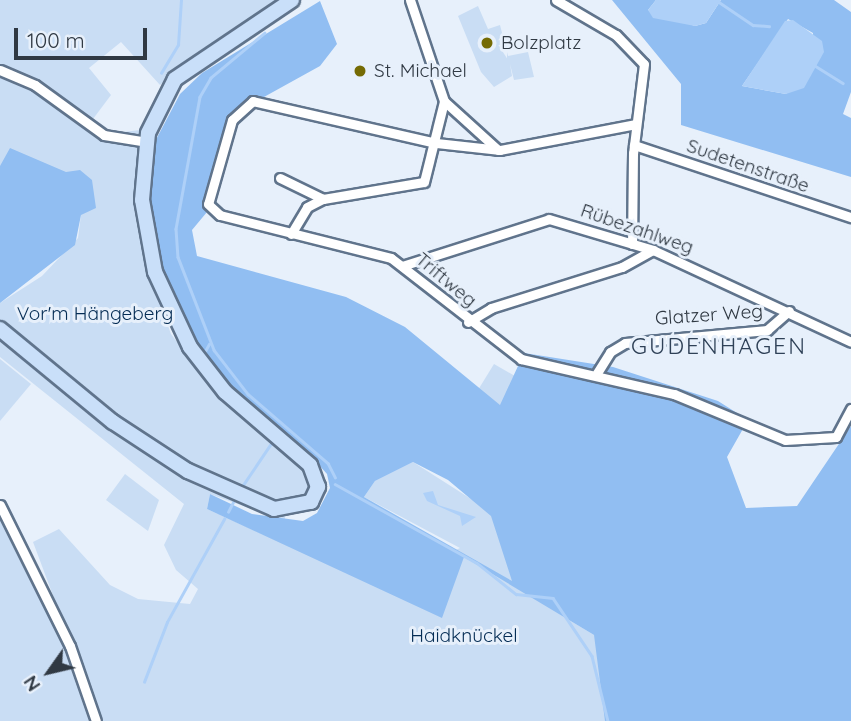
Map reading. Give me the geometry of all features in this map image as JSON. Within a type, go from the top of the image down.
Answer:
[{"type":"main road","points":[[0,329],[113,422],[188,471],[274,509],[311,502],[318,487],[310,465],[208,372],[167,302],[145,228],[147,142],[175,79],[292,0]]},
{"type":"street","points":[[291,234],[307,206],[323,200],[420,186],[436,143],[444,101],[410,0]]},
{"type":"street","points":[[556,0],[616,35],[642,60],[646,73],[634,145],[632,244]]},
{"type":"street","points":[[0,70],[29,81],[104,135],[147,142]]},
{"type":"street","name":"Triftweg","points":[[436,143],[262,101],[245,104],[232,120],[208,204],[220,215],[402,265],[468,322],[521,359],[597,373],[692,400],[785,440],[836,437],[851,410]]},
{"type":"street","points":[[444,101],[500,150]]},
{"type":"street","points":[[436,143],[500,150],[636,124]]},
{"type":"street","name":"Sudetenstraße","points":[[634,145],[851,217]]},
{"type":"street","points":[[280,178],[323,200]]},
{"type":"street","name":"Rübezahlweg","points":[[402,265],[548,219],[653,250],[851,342]]},
{"type":"street","points":[[468,322],[491,308],[622,267],[653,250]]},
{"type":"street","name":"Glatzer Weg","points":[[597,373],[610,352],[625,343],[767,330],[789,312]]},
{"type":"street","points":[[0,505],[70,646],[96,721]]},
{"type":"green space","points":[[0,0],[284,0],[189,59],[160,85],[121,42],[89,68],[111,95],[90,123],[107,134],[140,130],[143,257],[171,334],[223,403],[296,461],[312,485],[309,497],[285,505],[285,521],[210,494],[207,509],[379,587],[460,548],[364,497],[375,481],[413,462],[490,511],[564,617],[594,635],[666,721],[100,721],[33,542],[59,529],[110,585],[138,599],[190,604],[198,589],[176,570],[164,545],[184,504],[0,357],[0,303],[42,276],[78,238],[81,215],[0,166]]},
{"type":"green space","name":"Bolzplatz","points":[[478,6],[488,29],[500,25],[508,56],[528,52],[534,77],[514,80],[510,64],[512,76],[494,87],[481,72],[458,16]]},
{"type":"green space","points":[[0,359],[31,384],[0,421]]},
{"type":"green space","points":[[494,364],[515,376],[501,406],[478,390]]},
{"type":"green space","points":[[125,474],[159,500],[148,531],[106,500]]},
{"type":"green space","points":[[0,515],[70,657],[95,721],[0,721]]},
{"type":"shaded area","points":[[612,0],[656,0],[648,10],[695,26],[706,23],[721,0],[834,0],[851,12],[851,92],[843,114],[851,118],[851,177],[681,125],[681,84]],"holes":[[[788,19],[813,33],[814,65],[786,94],[742,86]]]},
{"type":"shaded area","points":[[656,0],[721,0],[706,23],[695,26],[653,18],[648,10]]},
{"type":"shaded area","points":[[320,1],[337,44],[320,66],[246,107],[236,121],[207,212],[192,230],[197,256],[346,297],[405,327],[500,405],[524,353],[613,367],[718,401],[748,420],[727,457],[746,508],[797,506],[851,426],[851,721],[605,721],[594,635],[464,557],[442,618],[207,509],[210,494],[252,514],[303,521],[317,513],[330,488],[327,474],[310,455],[240,398],[191,341],[171,301],[155,246],[146,190],[150,151],[180,94],[202,73]],"holes":[[[413,462],[448,480],[491,516],[512,581],[364,497],[375,481]]]},
{"type":"shaded area","points":[[793,20],[822,41],[824,52],[804,88],[786,94],[742,86],[785,21]]},
{"type":"shaded area","points":[[10,148],[66,172],[80,170],[92,180],[96,208],[81,215],[75,245],[0,303],[0,166]]},
{"type":"shaded area","points":[[433,491],[438,505],[476,517],[462,526],[460,516],[427,501],[423,493]]},
{"type":"waterway","points":[[161,73],[178,45],[181,0]]},
{"type":"waterway","points":[[719,2],[753,25],[769,26]]},
{"type":"waterway","points":[[265,33],[211,78],[200,97],[176,229],[178,257],[214,350],[248,394],[328,463],[335,477]]},
{"type":"waterway","points":[[814,65],[843,83]]},
{"type":"waterway","points":[[204,353],[209,344]]},
{"type":"waterway","points":[[241,488],[270,445]]},
{"type":"waterway","points":[[335,484],[477,563],[516,594],[553,598],[592,656],[608,721]]},
{"type":"waterway","points":[[228,512],[233,502]]},
{"type":"waterway","points":[[144,682],[167,622],[224,519]]},
{"type":"place","name":"Bolzplatz","points":[[487,43]]},
{"type":"place","name":"St. Michael","points":[[360,71]]},
{"type":"district","name":"GUDENHAGEN","points":[[719,346]]},
{"type":"park label","name":"Vor'm Hängeberg","points":[[95,314]]},
{"type":"park label","name":"Haidknückel","points":[[464,636]]}]
